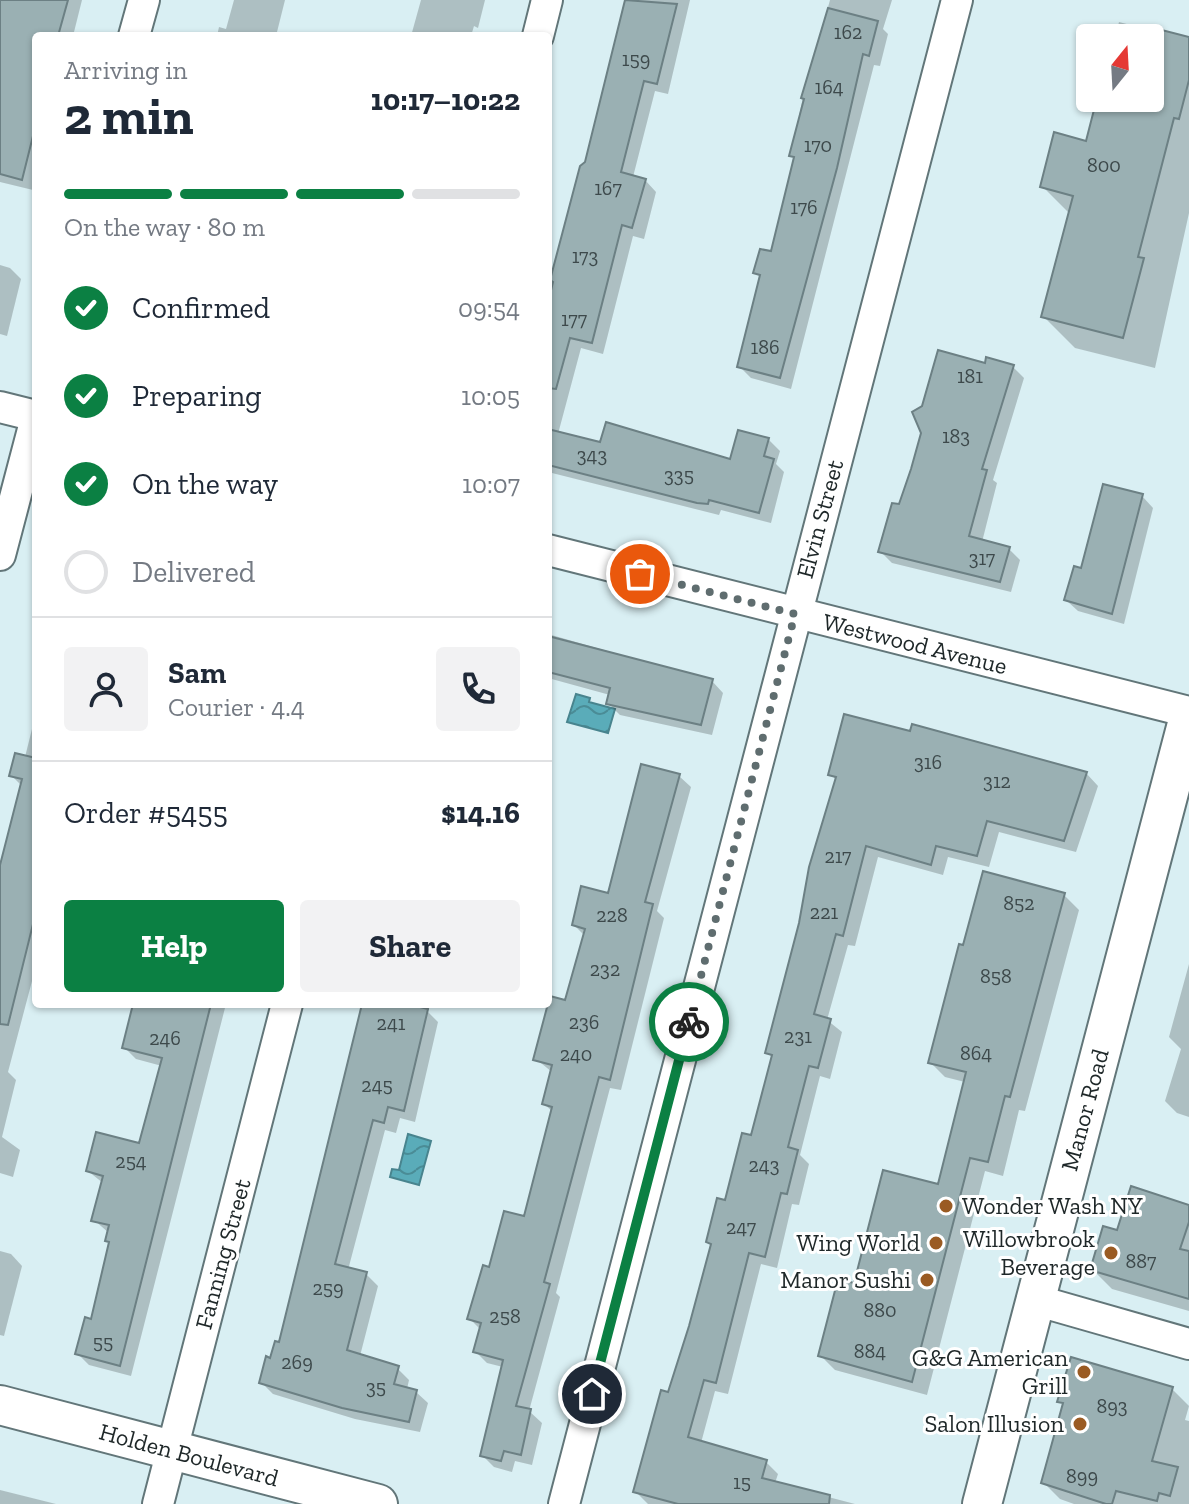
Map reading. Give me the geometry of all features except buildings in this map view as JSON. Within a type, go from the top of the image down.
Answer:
[{"type":"street","points":[[135,32],[144,0]]},
{"type":"street","points":[[539,32],[547,0]]},
{"type":"street","name":"Elvin Street","points":[[564,1504],[957,0]]},
{"type":"street","points":[[0,407],[32,416]]},
{"type":"street","points":[[0,555],[32,432]]},
{"type":"street","name":"Westwood Avenue","points":[[552,551],[1189,714]]},
{"type":"street","name":"Manor Road","points":[[982,1504],[1189,714]]},
{"type":"street","name":"Fanning Street","points":[[158,1504],[286,1008]]},
{"type":"street","points":[[1035,1300],[1189,1344]]},
{"type":"street","name":"Holden Boulevard","points":[[0,1405],[378,1504]]},
{"type":"water","points":[[576,694],[590,698],[589,702],[615,709],[608,733],[567,722]]},
{"type":"water","points":[[408,1134],[431,1141],[419,1185],[390,1177],[392,1169],[399,1170]]},
{"type":"way so far","points":[[640,574],[795,614],[689,1022]]},
{"type":"place","name":"Wonder Wash NY","points":[[946,1206]]},
{"type":"place","name":"Wing World","points":[[936,1243]]},
{"type":"place","name":"Willowbrook Beverage","points":[[1111,1253]]},
{"type":"place","name":"Manor Sushi","points":[[927,1280]]},
{"type":"place","name":"G&G American Grill","points":[[1084,1372]]},
{"type":"place","name":"Salon Illusion","points":[[1080,1424]]},
{"type":"route","points":[[592,1394],[689,1022]]}]
